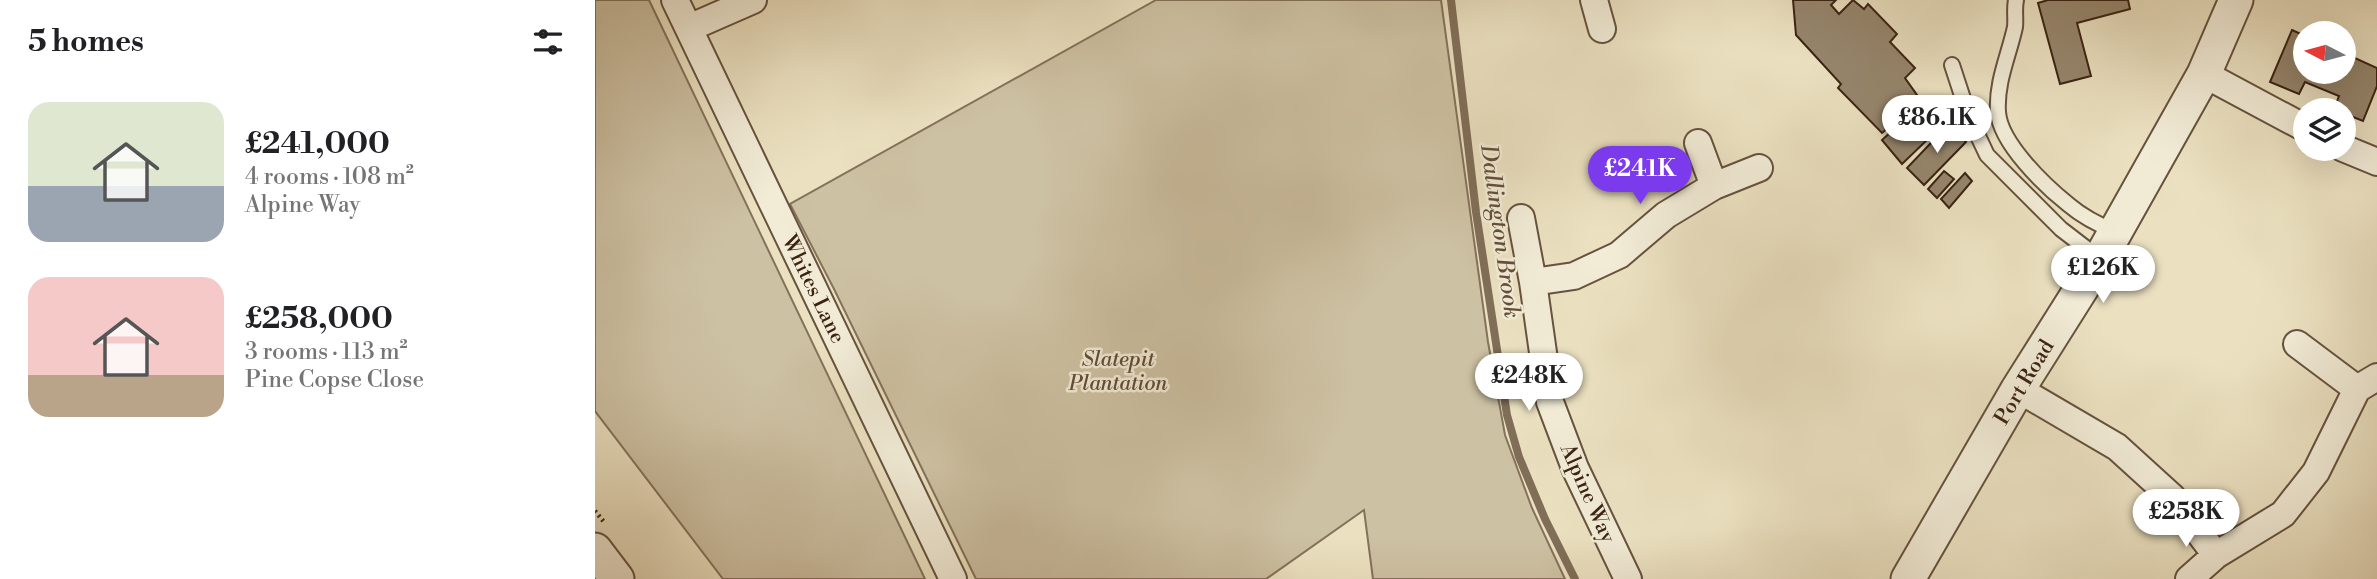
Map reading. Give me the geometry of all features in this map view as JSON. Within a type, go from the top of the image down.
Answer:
[{"type":"street","name":"Whites Lane","points":[[675,0],[953,579]]},
{"type":"street","points":[[689,29],[753,0]]},
{"type":"street","points":[[1594,0],[1602,29]]},
{"type":"street","name":"Port Road","points":[[1908,579],[2018,389],[2108,245],[2204,74],[2236,0]]},
{"type":"street","points":[[2204,74],[2293,122]]},
{"type":"street","points":[[1698,143],[1714,186]]},
{"type":"street","points":[[2356,153],[2377,162]]},
{"type":"street","points":[[1533,282],[1574,276],[1619,255],[1667,215],[1714,186],[1759,168]]},
{"type":"street","name":"Alpine Way","points":[[1521,218],[1550,402],[1575,468],[1628,579]]},
{"type":"street","points":[[2189,579],[2215,555],[2283,514],[2316,472],[2367,383],[2297,344]]},
{"type":"street","points":[[2018,389],[2117,447],[2172,497],[2215,555]]},
{"type":"street","points":[[595,550],[617,579]]},
{"type":"lane","points":[[2016,0],[2015,24],[1999,91],[1998,113],[2003,133],[2027,164],[2069,205],[2094,222],[2108,245]]},
{"type":"lane","points":[[1952,65],[1969,117],[1987,155],[2061,229],[2108,245]]},
{"type":"green space","points":[[595,0],[649,0],[925,579],[723,579],[595,411]]},
{"type":"green space","name":"Slatepit Plantation","points":[[1156,0],[1441,0],[1488,342],[1505,435],[1532,508],[1565,579],[1373,579],[1364,510],[1266,579],[976,579],[790,204]]},
{"type":"building","points":[[1793,0],[1836,0],[1831,5],[1839,14],[1853,0],[1864,9],[1868,4],[1897,34],[1890,42],[1915,68],[1905,78],[1917,95],[1903,110],[1927,140],[1902,164],[1882,140],[1893,130],[1889,127],[1882,133],[1838,88],[1841,84],[1796,35]]},
{"type":"building","points":[[2048,0],[2128,0],[2130,9],[2077,23],[2091,76],[2060,84],[2038,3]]},
{"type":"building","points":[[2292,30],[2293,84],[2304,84],[2299,94],[2270,82]]},
{"type":"building","points":[[2356,58],[2377,68],[2377,86],[2363,121],[2356,118],[2356,98],[2338,98],[2339,96],[2310,84],[2356,84]]},
{"type":"building","points":[[1949,124],[1966,142],[1924,185],[1907,168]]},
{"type":"building","points":[[1944,171],[1954,179],[1937,198],[1928,189]]},
{"type":"building","points":[[1965,173],[1972,181],[1949,208],[1941,199]]},
{"type":"waterway","name":"Dallington Brook","points":[[1451,0],[1476,212],[1507,415],[1519,457],[1545,519],[1575,579]]}]
